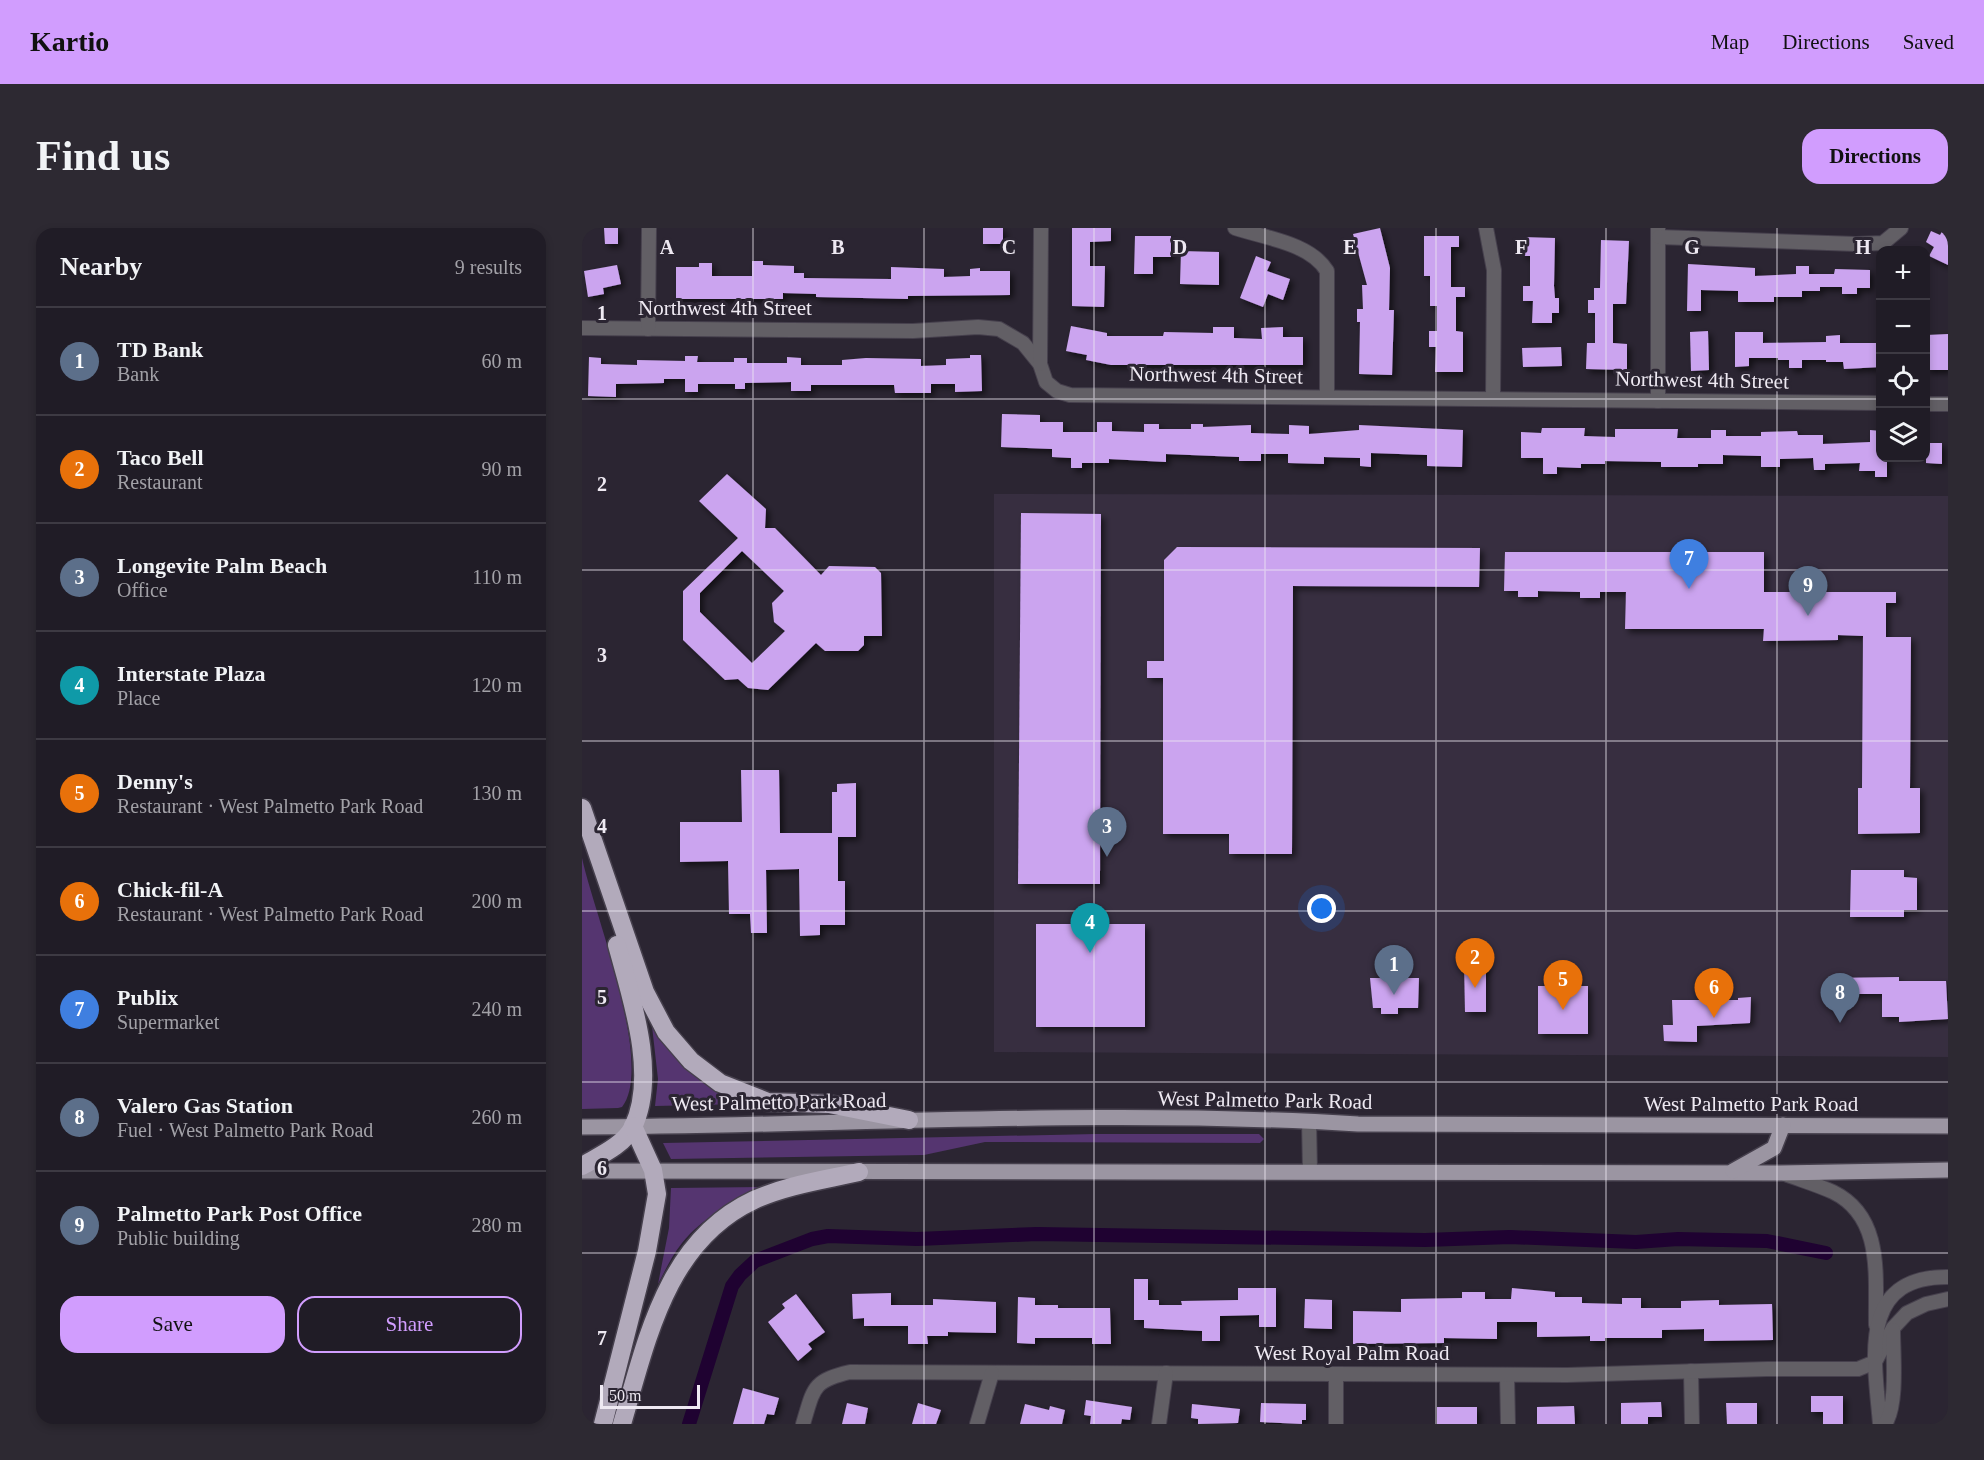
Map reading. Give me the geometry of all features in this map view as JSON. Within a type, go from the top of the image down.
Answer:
[{"type":"highway","points":[[582,808],[645,992],[666,1032],[691,1061],[720,1083],[768,1102],[829,1104],[909,1120]]},
{"type":"highway","points":[[582,808],[641,1037],[642,1082],[633,1126],[612,1148],[582,1166]]},
{"type":"highway","points":[[603,1424],[652,1232],[657,1194],[653,1170],[633,1126]]},
{"type":"highway","points":[[622,1424],[665,1292],[679,1266],[700,1240],[725,1218],[753,1200],[794,1186],[859,1172]]},
{"type":"main road","name":"West Palmetto Park Road","points":[[582,1127],[909,1120],[1272,1118],[1358,1124],[1948,1126]]},
{"type":"main road","points":[[1730,1172],[1774,1148],[1783,1125]]},
{"type":"main road","points":[[582,1171],[1780,1173],[1948,1170]]},
{"type":"street","points":[[648,329],[649,228]]},
{"type":"street","points":[[1040,364],[1041,228]]},
{"type":"street","points":[[1235,228],[1307,251],[1319,259],[1327,271],[1327,397]]},
{"type":"street","points":[[1486,228],[1494,270],[1492,399]]},
{"type":"street","points":[[1658,401],[1658,232],[1856,244],[1883,243],[1901,228]]},
{"type":"street","name":"Northwest 4th Street","points":[[582,328],[913,331],[978,327],[999,329],[1023,343],[1040,364],[1046,382],[1057,391],[1070,394],[1876,404]]},
{"type":"street","points":[[1930,404],[1948,404]]},
{"type":"street","points":[[1309,1121],[1310,1171]]},
{"type":"street","points":[[1780,1173],[1842,1197],[1855,1207],[1867,1224],[1874,1245],[1875,1362],[1883,1424]]},
{"type":"street","points":[[1876,1325],[1889,1301],[1902,1288],[1921,1280],[1948,1277]]},
{"type":"street","points":[[1875,1362],[1893,1328],[1917,1307],[1948,1299]]},
{"type":"street","points":[[1883,1424],[1889,1418],[1893,1381],[1893,1328]]},
{"type":"street","name":"West Royal Palm Road","points":[[803,1424],[813,1394],[820,1382],[827,1377],[850,1372],[1507,1375],[1858,1370],[1875,1362]]},
{"type":"street","points":[[1691,1371],[1692,1424]]},
{"type":"street","points":[[977,1424],[992,1373]]},
{"type":"street","points":[[1159,1424],[1166,1373]]},
{"type":"street","points":[[1336,1374],[1336,1424]]},
{"type":"street","points":[[1507,1375],[1508,1424]]},
{"type":"shaded area","points":[[994,494],[1948,496],[1948,1057],[994,1052]]},
{"type":"shaded area","points":[[582,858],[627,1023],[631,1058],[630,1086],[622,1107],[618,1108],[582,1109]]},
{"type":"shaded area","points":[[652,1026],[671,1052],[691,1072],[714,1089],[742,1104],[655,1106],[658,1079]]},
{"type":"shaded area","points":[[1096,1134],[1259,1134],[1264,1139],[1260,1143],[985,1142],[924,1155],[671,1159],[663,1143]]},
{"type":"shaded area","points":[[762,1187],[729,1204],[690,1234],[678,1248],[658,1284],[669,1228],[671,1188]]},
{"type":"building","points":[[604,228],[618,228],[618,244],[605,244]]},
{"type":"building","points":[[983,228],[1003,228],[1003,244],[983,244]]},
{"type":"building","points":[[1072,228],[1111,228],[1111,241],[1090,242],[1090,266],[1105,266],[1104,307],[1072,306]]},
{"type":"building","points":[[1380,228],[1390,268],[1389,310],[1394,310],[1392,375],[1359,374],[1360,322],[1357,322],[1357,309],[1363,309],[1362,285],[1367,285],[1353,234]]},
{"type":"building","points":[[1944,228],[1948,228],[1948,265],[1930,256],[1934,247],[1926,242],[1931,231],[1940,235]]},
{"type":"building","points":[[1135,236],[1171,236],[1171,257],[1153,257],[1153,274],[1134,274]]},
{"type":"building","points":[[1424,236],[1459,236],[1459,247],[1451,247],[1451,287],[1465,287],[1465,297],[1456,297],[1456,331],[1463,332],[1463,372],[1435,372],[1436,347],[1429,347],[1429,331],[1437,331],[1437,306],[1430,306],[1430,276],[1424,276]]},
{"type":"building","points":[[1523,237],[1555,238],[1554,286],[1555,298],[1559,298],[1559,313],[1552,313],[1552,323],[1532,323],[1533,301],[1523,301],[1523,286],[1530,286],[1530,256],[1523,256]]},
{"type":"building","points":[[1601,240],[1629,241],[1626,304],[1613,304],[1613,343],[1627,344],[1627,370],[1586,369],[1587,343],[1595,343],[1595,313],[1588,313],[1588,300],[1594,300],[1594,288],[1600,288]]},
{"type":"building","points":[[1181,251],[1219,252],[1219,285],[1180,284]]},
{"type":"building","points":[[1256,256],[1271,262],[1267,271],[1290,279],[1283,300],[1268,294],[1263,307],[1240,298]]},
{"type":"building","points":[[752,261],[763,261],[763,265],[794,266],[794,273],[804,273],[804,278],[891,279],[891,267],[944,269],[944,277],[970,276],[970,269],[980,268],[980,271],[1010,271],[1010,295],[908,296],[908,299],[816,297],[816,294],[783,293],[783,299],[676,299],[676,267],[699,267],[699,263],[712,263],[712,276],[752,276]]},
{"type":"building","points":[[1688,264],[1755,268],[1755,276],[1796,274],[1796,266],[1809,266],[1809,274],[1834,274],[1835,269],[1870,270],[1870,288],[1857,288],[1857,294],[1842,294],[1842,287],[1820,287],[1820,291],[1802,291],[1802,297],[1774,297],[1774,302],[1738,302],[1738,291],[1701,290],[1701,311],[1687,311]]},
{"type":"building","points":[[617,265],[621,284],[603,288],[604,294],[588,297],[584,271]]},
{"type":"building","points":[[1071,326],[1107,333],[1107,336],[1163,336],[1164,332],[1213,333],[1213,327],[1234,327],[1234,338],[1262,339],[1261,328],[1283,327],[1283,337],[1303,337],[1303,365],[1111,365],[1086,360],[1087,355],[1066,351]]},
{"type":"building","points":[[1708,331],[1709,370],[1691,371],[1690,332]]},
{"type":"building","points":[[1735,332],[1763,332],[1763,343],[1826,342],[1826,336],[1840,335],[1840,343],[1876,343],[1876,367],[1844,369],[1843,362],[1802,360],[1802,368],[1789,368],[1789,360],[1778,360],[1778,358],[1749,358],[1749,366],[1735,367]]},
{"type":"building","points":[[1948,334],[1948,370],[1930,370],[1930,335]]},
{"type":"building","points":[[1561,347],[1562,366],[1523,367],[1522,348]]},
{"type":"building","points":[[970,355],[981,355],[982,391],[955,392],[955,384],[931,384],[931,393],[895,393],[894,385],[811,385],[811,391],[791,391],[791,382],[745,383],[745,389],[735,389],[735,384],[698,384],[698,392],[685,392],[685,379],[664,379],[664,383],[616,384],[616,397],[588,396],[589,357],[601,358],[601,364],[637,365],[637,360],[685,361],[685,356],[698,356],[697,362],[734,362],[734,358],[747,358],[747,363],[787,363],[787,357],[801,358],[801,365],[842,365],[842,360],[866,358],[921,359],[921,366],[946,365],[946,359],[970,358]]},
{"type":"building","points":[[1002,414],[1040,415],[1040,422],[1063,422],[1063,432],[1097,432],[1097,422],[1112,422],[1112,431],[1144,432],[1144,424],[1159,424],[1159,429],[1191,429],[1191,424],[1203,424],[1203,427],[1251,425],[1251,433],[1289,434],[1289,425],[1309,426],[1309,434],[1359,430],[1359,425],[1463,430],[1462,467],[1427,466],[1427,455],[1371,453],[1371,467],[1360,466],[1360,458],[1324,457],[1324,464],[1288,463],[1288,454],[1261,454],[1261,461],[1239,461],[1239,457],[1166,454],[1166,462],[1109,459],[1109,463],[1082,463],[1082,468],[1071,468],[1071,458],[1052,457],[1052,449],[1001,447]]},
{"type":"building","points":[[1542,428],[1585,428],[1584,436],[1615,437],[1615,429],[1678,429],[1677,438],[1711,438],[1711,430],[1726,430],[1726,436],[1761,436],[1761,432],[1797,431],[1798,435],[1823,435],[1823,444],[1870,442],[1870,430],[1876,431],[1876,462],[1887,462],[1887,477],[1875,477],[1875,471],[1859,471],[1860,463],[1825,464],[1825,470],[1814,470],[1813,458],[1780,459],[1780,467],[1761,467],[1761,456],[1723,455],[1723,464],[1698,464],[1698,467],[1661,467],[1661,462],[1605,461],[1605,464],[1581,464],[1581,468],[1557,467],[1557,474],[1543,474],[1543,458],[1521,458],[1521,432],[1541,433]]},
{"type":"building","points":[[1930,443],[1942,443],[1942,464],[1926,463],[1930,462]]},
{"type":"building","points":[[727,474],[766,509],[765,528],[775,528],[821,575],[829,566],[875,567],[881,573],[882,636],[864,636],[864,645],[858,651],[825,651],[816,643],[768,690],[748,688],[738,679],[725,680],[683,640],[683,591],[738,538],[699,501]],"holes":[[[742,551],[784,591],[772,603],[774,622],[785,631],[752,663],[700,612],[700,593]]]},
{"type":"building","points":[[1021,513],[1101,514],[1100,884],[1018,884]]},
{"type":"building","points":[[1177,547],[1480,548],[1479,587],[1293,586],[1292,854],[1229,854],[1229,834],[1163,834],[1163,678],[1147,678],[1147,661],[1164,661],[1164,560]]},
{"type":"building","points":[[1505,552],[1764,552],[1764,592],[1896,592],[1896,603],[1886,603],[1886,637],[1911,637],[1910,788],[1920,788],[1920,833],[1858,834],[1858,788],[1862,788],[1863,636],[1838,635],[1838,640],[1763,641],[1764,629],[1625,629],[1626,592],[1600,592],[1600,598],[1580,598],[1580,592],[1538,591],[1538,597],[1518,597],[1518,591],[1504,591]]},
{"type":"building","points":[[741,770],[779,770],[780,833],[832,833],[832,792],[837,792],[837,784],[856,783],[856,837],[838,837],[838,881],[845,881],[845,925],[820,925],[820,935],[800,936],[799,869],[766,870],[767,933],[751,933],[750,914],[729,914],[728,861],[680,862],[680,822],[742,822]]},
{"type":"building","points":[[1851,870],[1904,870],[1904,877],[1917,878],[1917,910],[1904,910],[1904,917],[1850,917]]},
{"type":"building","points":[[1036,924],[1145,924],[1145,1027],[1036,1027]]},
{"type":"building","points":[[1464,963],[1486,963],[1486,1012],[1465,1012]]},
{"type":"building","points":[[1899,977],[1899,981],[1946,981],[1948,1019],[1899,1022],[1899,1017],[1882,1017],[1882,994],[1827,994],[1827,978]]},
{"type":"building","points":[[1370,978],[1419,978],[1418,1008],[1398,1008],[1398,1014],[1381,1014],[1381,1008],[1373,1008]]},
{"type":"building","points":[[1538,986],[1588,986],[1588,1034],[1538,1034]]},
{"type":"building","points":[[1751,997],[1750,1023],[1697,1026],[1697,1042],[1664,1041],[1663,1025],[1673,1025],[1672,1000],[1738,1000],[1738,998]]},
{"type":"building","points":[[1134,1279],[1148,1279],[1148,1300],[1159,1300],[1159,1305],[1182,1305],[1181,1301],[1238,1300],[1238,1288],[1276,1288],[1276,1327],[1259,1327],[1259,1315],[1220,1316],[1220,1341],[1202,1341],[1202,1331],[1144,1328],[1144,1320],[1134,1320]]},
{"type":"building","points":[[1512,1288],[1555,1292],[1555,1297],[1582,1297],[1582,1303],[1622,1304],[1622,1298],[1641,1298],[1641,1308],[1681,1308],[1681,1301],[1719,1300],[1719,1305],[1772,1304],[1773,1340],[1704,1341],[1704,1329],[1662,1330],[1662,1338],[1605,1338],[1605,1341],[1590,1341],[1590,1336],[1537,1337],[1537,1322],[1497,1322],[1497,1339],[1444,1338],[1444,1343],[1353,1344],[1353,1311],[1401,1312],[1401,1299],[1462,1298],[1462,1292],[1485,1292],[1485,1299],[1511,1299]]},
{"type":"building","points":[[891,1293],[891,1305],[933,1305],[933,1299],[996,1302],[996,1333],[948,1332],[948,1336],[927,1336],[928,1344],[908,1344],[908,1326],[864,1326],[864,1318],[853,1319],[852,1294]]},
{"type":"building","points":[[796,1294],[825,1332],[808,1344],[812,1349],[798,1361],[768,1322],[785,1308],[782,1304]]},
{"type":"building","points":[[1018,1297],[1035,1298],[1035,1305],[1058,1305],[1058,1308],[1110,1308],[1111,1344],[1092,1344],[1092,1338],[1035,1338],[1035,1344],[1017,1343]]},
{"type":"building","points":[[1305,1299],[1332,1300],[1332,1329],[1304,1328]]},
{"type":"building","points":[[743,1388],[779,1398],[774,1415],[767,1414],[764,1424],[733,1424]]},
{"type":"building","points":[[1811,1396],[1843,1396],[1843,1424],[1823,1424],[1823,1412],[1811,1412]]},
{"type":"building","points":[[1086,1400],[1132,1407],[1130,1420],[1122,1419],[1121,1424],[1090,1424],[1091,1416],[1084,1415]]},
{"type":"building","points":[[1661,1402],[1662,1417],[1648,1417],[1648,1424],[1621,1424],[1621,1403]]},
{"type":"building","points":[[847,1403],[868,1408],[865,1424],[842,1424]]},
{"type":"building","points":[[918,1403],[941,1410],[936,1424],[912,1424]]},
{"type":"building","points":[[1261,1403],[1306,1404],[1306,1420],[1302,1420],[1302,1424],[1260,1422]]},
{"type":"building","points":[[1726,1403],[1757,1403],[1757,1424],[1727,1424]]},
{"type":"building","points":[[1025,1404],[1049,1410],[1050,1406],[1065,1410],[1062,1424],[1020,1424]]},
{"type":"building","points":[[1192,1404],[1240,1409],[1238,1423],[1198,1424],[1198,1419],[1191,1418]]},
{"type":"building","points":[[1574,1406],[1575,1424],[1537,1424],[1537,1407]]},
{"type":"building","points":[[1437,1407],[1477,1407],[1477,1424],[1437,1424]]},
{"type":"waterway","points":[[689,1424],[732,1286],[740,1275],[755,1261],[812,1239],[828,1236],[917,1239],[1037,1234],[1425,1240],[1510,1237],[1636,1242],[1678,1239],[1767,1241],[1826,1253]]},
{"type":"place","name":"Publix","points":[[1689,589]]},
{"type":"place","name":"Palmetto Park Post Office","points":[[1808,616]]},
{"type":"place","name":"Longevite Palm Beach","points":[[1107,857]]},
{"type":"place","name":"Interstate Plaza","points":[[1090,953]]},
{"type":"place","name":"Taco Bell","points":[[1475,988]]},
{"type":"place","name":"TD Bank","points":[[1394,995]]},
{"type":"place","name":"Denny's","points":[[1563,1010]]},
{"type":"place","name":"Chick-fil-A","points":[[1714,1018]]},
{"type":"place","name":"Valero Gas Station","points":[[1840,1023]]}]
